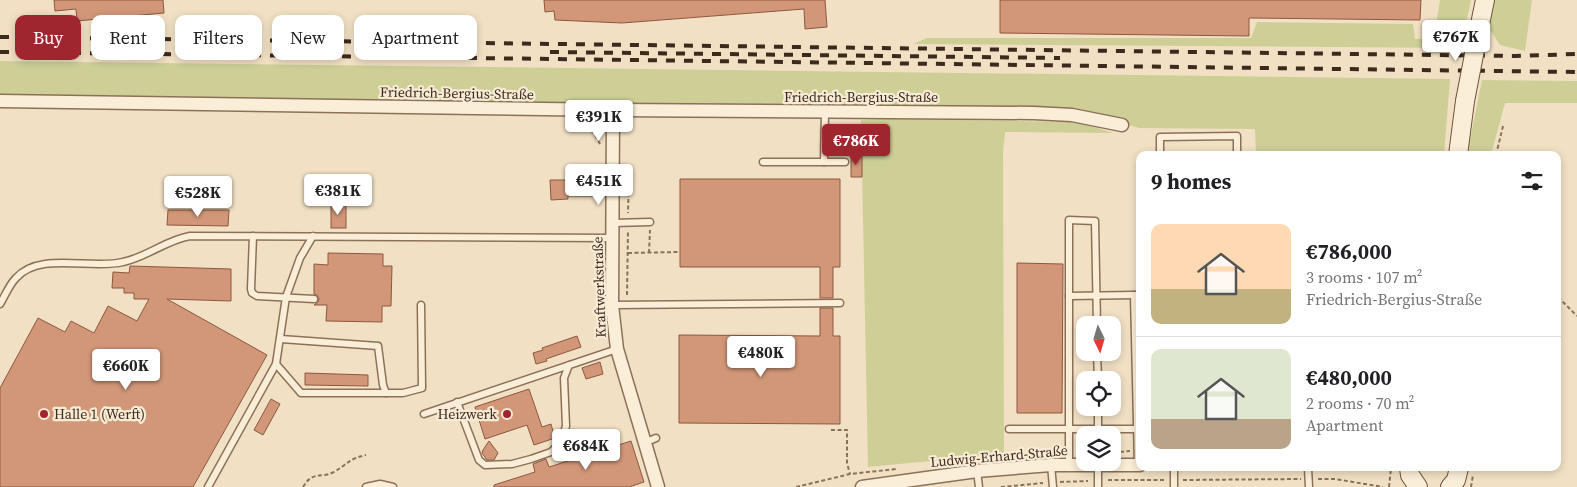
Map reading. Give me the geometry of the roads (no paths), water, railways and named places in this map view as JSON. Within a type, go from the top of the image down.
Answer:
[{"type":"main road","points":[[1459,151],[1465,101],[1485,0]]},
{"type":"main road","points":[[1410,471],[1413,482],[1418,487]]},
{"type":"main road","points":[[1450,487],[1456,480],[1458,471]]},
{"type":"street","name":"Friedrich-Bergius-Straße","points":[[0,101],[614,110],[1034,113],[1072,115],[1122,125]]},
{"type":"street","name":"Kraftwerkstraße","points":[[614,110],[612,305],[616,349],[650,440],[658,487]]},
{"type":"street","name":"Ludwig-Erhard-Straße","points":[[862,487],[977,471],[1076,464]]},
{"type":"street","name":"Ludwig-Erhard-Straße","points":[[1121,464],[1136,464]]},
{"type":"lane","points":[[824,162],[825,112]]},
{"type":"lane","points":[[1160,151],[1160,137],[1228,136],[1237,136],[1237,151]]},
{"type":"lane","points":[[763,162],[845,162]]},
{"type":"lane","points":[[1069,464],[1069,220],[1095,221],[1097,316]]},
{"type":"lane","points":[[613,223],[650,222]]},
{"type":"lane","points":[[0,304],[15,279],[24,270],[33,266],[48,263],[108,264],[123,262],[168,242],[190,236],[612,238]]},
{"type":"lane","points":[[253,236],[252,293],[257,296],[314,299]]},
{"type":"lane","points":[[208,487],[276,364],[286,297],[300,258],[312,236]]},
{"type":"lane","points":[[1068,296],[1136,295]]},
{"type":"lane","points":[[612,305],[840,303]]},
{"type":"lane","points":[[276,364],[301,393],[403,393],[422,388],[421,305]]},
{"type":"lane","points":[[281,339],[378,346],[383,385],[386,393]]},
{"type":"lane","points":[[424,414],[616,349]]},
{"type":"lane","points":[[457,402],[479,460],[485,465],[512,464],[531,459],[551,452],[561,442],[566,426],[564,378],[569,365]]},
{"type":"lane","points":[[1009,429],[1076,429]]},
{"type":"lane","points":[[1121,429],[1136,429]]},
{"type":"lane","points":[[1051,465],[1052,485]]},
{"type":"lane","points":[[977,471],[978,487]]},
{"type":"lane","points":[[1098,471],[1098,484]]},
{"type":"lane","points":[[1308,471],[1309,487]]},
{"type":"lane","points":[[366,487],[380,484],[393,487]]},
{"type":"railway","points":[[0,37],[1516,56],[1577,54]]},
{"type":"railway","points":[[0,52],[1577,72]]},
{"type":"railway","points":[[550,52],[1060,58]]},
{"type":"place","name":"Halle 1 (Werft)","points":[[44,414]]},
{"type":"place","name":"Heizwerk","points":[[507,414]]}]
